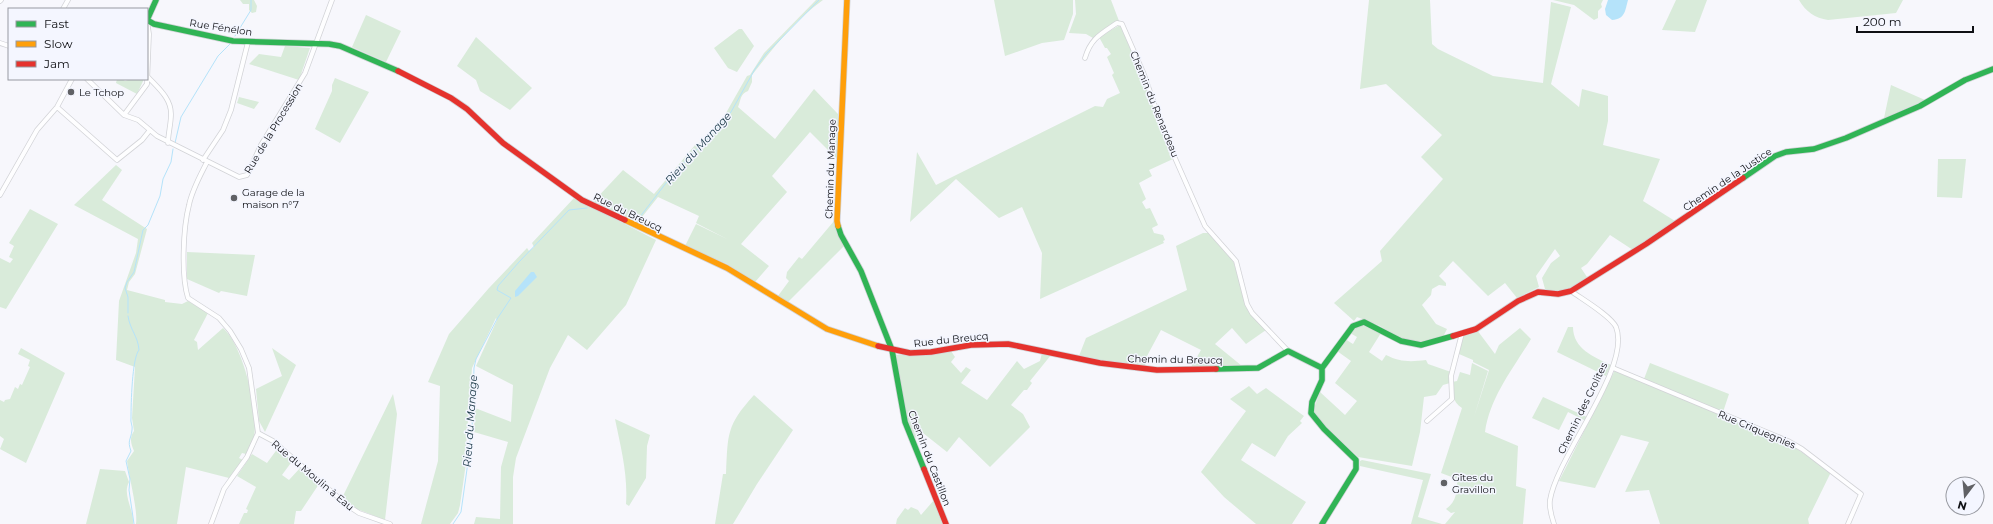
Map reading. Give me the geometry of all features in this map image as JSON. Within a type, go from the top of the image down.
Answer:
[{"type":"street","points":[[148,15],[156,0]]},
{"type":"street","points":[[316,44],[332,0]]},
{"type":"street","name":"Chemin du Manage","points":[[848,0],[840,123],[837,221],[841,235],[861,271],[892,350]]},
{"type":"street","name":"Rue Fénélon","points":[[148,21],[221,39],[248,42],[316,44]]},
{"type":"street","name":"Chemin du Renardeau","points":[[1085,58],[1088,48],[1094,39],[1117,23],[1122,24],[1148,86],[1167,140],[1205,226],[1236,261],[1247,304],[1252,313],[1288,351]]},
{"type":"street","points":[[211,524],[224,489],[247,457],[258,432],[249,368],[241,349],[230,331],[219,318],[188,298],[184,282],[189,204],[205,161],[223,130],[231,110],[248,42]]},
{"type":"street","name":"Rue de la Procession","points":[[124,115],[138,120],[168,143],[239,177],[247,175],[262,145],[305,73],[316,44]]},
{"type":"street","name":"Rue du Breucq","points":[[316,44],[329,44],[351,49],[424,83],[467,109],[503,143],[582,200],[727,268],[827,329],[892,350],[922,353],[971,345],[998,344]]},
{"type":"street","name":"Chemin de la Justice","points":[[1571,291],[1646,244],[1775,156],[1786,152],[1814,149],[1846,138],[1920,106],[1965,80],[1993,69]]},
{"type":"street","points":[[148,77],[166,96],[169,103],[171,114],[168,143]]},
{"type":"street","points":[[0,196],[37,130],[57,107],[71,80]]},
{"type":"street","points":[[89,80],[124,115],[147,84],[148,80]]},
{"type":"street","points":[[57,107],[117,160],[142,140],[150,130]]},
{"type":"street","points":[[1322,524],[1351,479],[1356,464],[1356,460],[1313,418],[1311,413],[1311,407],[1322,381],[1322,368],[1345,335],[1358,323],[1364,322],[1371,324],[1393,338],[1411,344],[1421,345],[1476,329],[1526,296],[1538,292],[1558,294],[1571,291]]},
{"type":"street","name":"Chemin des Crolites","points":[[1554,524],[1550,501],[1553,490],[1565,462],[1613,368],[1618,335],[1616,326],[1571,291]]},
{"type":"street","points":[[1427,421],[1452,399],[1451,376],[1462,333]]},
{"type":"street","name":"Chemin du Breucq","points":[[998,344],[1021,346],[1121,367],[1156,370],[1258,368],[1288,351]]},
{"type":"street","name":"Chemin du Castillon","points":[[892,350],[905,422],[946,524]]},
{"type":"street","points":[[1288,351],[1297,354],[1322,368]]},
{"type":"street","name":"Rue Criquegnies","points":[[1613,368],[1788,441],[1802,449],[1861,494],[1848,524]]},
{"type":"street","name":"Rue du Moulin à Eau","points":[[258,432],[273,441],[352,509],[390,524]]},
{"type":"green space","points":[[240,0],[254,0],[257,6],[256,12],[252,13],[249,10],[249,4],[243,4]]},
{"type":"green space","points":[[816,0],[823,0],[794,25],[752,75],[752,82],[748,91],[742,96],[738,107],[775,139],[814,89],[838,114],[837,159],[810,132],[772,176],[787,192],[741,244],[769,266],[755,282],[727,264],[685,246],[696,224],[727,239],[696,223],[699,216],[658,197],[638,222],[634,224],[593,202],[623,170],[654,194],[695,145],[701,142],[722,120],[747,76],[750,75],[764,53]]},
{"type":"green space","points":[[994,0],[1073,0],[1073,14],[1064,40],[1042,43],[1005,56]]},
{"type":"green space","points":[[1075,0],[1111,0],[1119,21],[1093,38],[1086,34],[1069,33],[1076,14]]},
{"type":"green space","points":[[1369,0],[1430,0],[1432,44],[1438,49],[1493,76],[1543,83],[1551,2],[1571,7],[1551,84],[1579,107],[1582,89],[1608,96],[1608,121],[1603,145],[1660,159],[1643,201],[1675,221],[1633,250],[1610,235],[1587,264],[1581,268],[1587,277],[1573,287],[1557,292],[1545,289],[1542,278],[1551,263],[1560,256],[1555,249],[1536,276],[1539,287],[1517,298],[1505,283],[1488,296],[1453,261],[1439,276],[1446,283],[1446,286],[1439,285],[1432,289],[1431,295],[1422,305],[1436,324],[1447,329],[1443,337],[1422,342],[1399,338],[1380,326],[1357,317],[1354,321],[1334,303],[1382,261],[1380,251],[1443,179],[1421,157],[1442,135],[1386,84],[1360,89]]},
{"type":"green space","points":[[1553,0],[1603,0],[1601,4],[1602,7],[1598,11],[1598,18],[1594,20],[1574,5]]},
{"type":"green space","points":[[1676,0],[1707,0],[1695,32],[1662,30]]},
{"type":"green space","points":[[1799,0],[1903,0],[1896,13],[1828,20],[1811,14]]},
{"type":"green space","points":[[366,15],[401,31],[386,62],[352,47]]},
{"type":"green space","points":[[1120,25],[1145,82],[1173,159],[1149,170],[1152,176],[1139,183],[1146,199],[1142,202],[1146,209],[1150,208],[1158,225],[1152,228],[1154,233],[1163,235],[1165,240],[1163,241],[1164,243],[1040,299],[1042,253],[1022,207],[999,218],[956,179],[910,222],[917,152],[936,185],[1095,106],[1103,107],[1107,99],[1120,93],[1112,75],[1114,73],[1107,57],[1111,54],[1107,48],[1105,48],[1099,37]]},
{"type":"green space","points":[[739,29],[742,29],[754,46],[737,72],[728,68],[714,48]]},
{"type":"green space","points":[[476,37],[532,88],[510,110],[480,91],[476,80],[457,66]]},
{"type":"green space","points":[[285,46],[310,48],[299,80],[249,64],[259,54],[281,57]]},
{"type":"green space","points":[[335,78],[369,92],[340,143],[315,129],[332,91],[332,85]]},
{"type":"green space","points":[[117,80],[144,80],[137,94],[116,83]]},
{"type":"green space","points":[[1891,85],[1925,100],[1884,118]]},
{"type":"green space","points":[[239,97],[259,102],[254,109],[237,103]]},
{"type":"green space","points":[[1938,159],[1966,159],[1962,198],[1937,197]]},
{"type":"green space","points":[[116,165],[122,170],[102,200],[147,229],[135,274],[129,282],[127,290],[165,300],[165,302],[182,304],[188,301],[208,313],[194,340],[197,342],[198,350],[223,328],[237,349],[243,363],[252,396],[255,426],[254,437],[246,454],[242,453],[239,458],[243,460],[229,478],[186,467],[177,524],[136,524],[135,502],[127,461],[134,451],[131,439],[134,431],[132,418],[135,367],[116,360],[119,301],[136,253],[138,239],[74,205]]},
{"type":"green space","points":[[574,198],[656,240],[626,305],[587,350],[568,335],[550,368],[516,458],[513,477],[513,524],[474,524],[476,517],[500,519],[501,467],[508,442],[474,432],[475,408],[511,422],[513,385],[476,366],[497,320],[496,318],[472,368],[466,463],[458,513],[450,524],[421,524],[438,461],[440,386],[428,382],[449,334],[489,288],[527,248],[529,251],[534,247],[532,243]]},
{"type":"green space","points":[[30,209],[58,224],[6,309],[0,307],[0,258],[10,263],[13,259],[9,257],[14,246],[9,243]]},
{"type":"green space","points":[[834,221],[844,246],[788,302],[778,296],[789,281],[786,278],[787,272],[799,257],[802,259]]},
{"type":"green space","points":[[1203,233],[1208,233],[1233,260],[1247,308],[1266,330],[1246,344],[1232,328],[1215,344],[1242,366],[1191,367],[1201,350],[1161,330],[1147,356],[1145,366],[1099,361],[1079,356],[1086,338],[1187,290],[1176,246]]},
{"type":"green space","points":[[187,252],[255,255],[247,296],[221,291],[219,293],[187,279]]},
{"type":"green space","points":[[1359,325],[1363,325],[1381,333],[1369,352],[1382,361],[1386,355],[1405,361],[1426,360],[1428,364],[1451,372],[1450,383],[1443,385],[1436,395],[1424,397],[1420,432],[1412,466],[1358,457],[1319,420],[1313,411],[1320,392],[1345,415],[1357,401],[1335,383],[1351,361],[1337,351],[1345,339],[1353,344],[1357,337],[1350,333]]},
{"type":"green space","points":[[1568,327],[1573,327],[1574,335],[1581,347],[1598,359],[1611,365],[1606,376],[1557,352]]},
{"type":"green space","points":[[1520,328],[1531,339],[1497,395],[1485,432],[1518,446],[1516,486],[1526,489],[1523,524],[1445,524],[1455,512],[1451,513],[1446,509],[1450,506],[1454,499],[1457,479],[1441,473],[1462,408],[1454,400],[1452,382],[1457,381],[1460,372],[1470,375],[1472,363],[1488,371],[1474,417],[1489,370],[1473,362],[1473,360],[1459,354],[1463,335],[1477,330],[1495,354],[1499,345]]},
{"type":"green space","points":[[21,348],[65,373],[26,463],[0,449],[4,439],[0,436],[0,400],[4,402],[5,400],[10,399],[15,387],[18,389],[20,384],[22,385],[30,367],[28,366],[30,360],[18,354]]},
{"type":"green space","points":[[272,348],[296,365],[265,432],[259,421],[256,389],[282,376]]},
{"type":"green space","points":[[951,351],[955,357],[951,362],[961,373],[966,367],[971,370],[961,383],[987,400],[1017,361],[1024,369],[1040,361],[1042,353],[1051,355],[1030,381],[1032,383],[1027,390],[1024,390],[1011,405],[1023,414],[1030,427],[990,467],[959,437],[947,452],[923,433],[914,438],[904,409],[896,355]]},
{"type":"green space","points":[[1650,363],[1729,394],[1723,412],[1644,379]]},
{"type":"green space","points":[[1615,370],[1787,442],[1831,472],[1808,519],[1809,524],[1660,524],[1649,490],[1625,492],[1649,442],[1621,435],[1595,488],[1559,481]]},
{"type":"green space","points":[[1249,386],[1257,394],[1266,388],[1304,416],[1300,421],[1302,423],[1288,436],[1275,457],[1252,443],[1241,460],[1306,502],[1292,524],[1256,524],[1224,497],[1201,472],[1246,411],[1230,399]]},
{"type":"green space","points":[[393,394],[397,414],[385,520],[357,509],[342,498]]},
{"type":"green space","points":[[754,395],[793,430],[757,484],[733,524],[715,524],[723,474],[726,474],[727,449],[730,431],[738,415]]},
{"type":"green space","points":[[1543,397],[1587,417],[1586,421],[1568,412],[1559,430],[1532,418]]},
{"type":"green space","points":[[615,419],[650,435],[647,446],[646,478],[629,506],[626,504],[625,472]]},
{"type":"green space","points":[[278,448],[293,460],[282,475],[289,480],[301,467],[319,484],[301,511],[296,511],[294,524],[239,524],[244,513],[247,513],[248,510],[246,509],[256,487],[237,476],[252,454],[267,463]]},
{"type":"green space","points":[[1362,460],[1431,474],[1418,517],[1442,524],[1411,524],[1423,480],[1360,466],[1360,461]]},
{"type":"green space","points":[[100,469],[125,471],[129,482],[127,487],[127,497],[132,513],[133,524],[86,524]]},
{"type":"green space","points":[[934,500],[943,524],[896,524],[897,519],[905,508],[908,510],[911,507],[918,510],[921,515]]},
{"type":"water","points":[[1608,0],[1628,0],[1624,14],[1620,18],[1612,20],[1606,15],[1605,9]]},
{"type":"water","points":[[531,272],[534,272],[537,277],[518,296],[515,297],[515,291]]},
{"type":"waterway","points":[[235,36],[251,10],[251,0]]},
{"type":"waterway","name":"Rieu du Manage","points":[[636,222],[673,174],[713,133],[731,112],[755,69],[766,54],[819,0]]},
{"type":"waterway","points":[[175,143],[181,117],[218,56],[230,44]]},
{"type":"waterway","points":[[128,313],[128,297],[125,288],[134,272],[143,230],[148,225],[160,196],[163,179],[171,162],[173,149]]},
{"type":"waterway","name":"Rieu du Manage","points":[[592,202],[597,204]]},
{"type":"waterway","name":"Rieu du Manage","points":[[453,524],[461,512],[468,462],[467,458],[472,430],[474,368],[476,359],[497,319],[511,298],[497,290],[498,286],[569,210],[587,208]]},
{"type":"waterway","points":[[128,316],[139,350],[135,362],[132,382],[132,433],[129,442],[131,451],[126,461],[130,479],[129,490],[134,524]]},
{"type":"traffic: fast","points":[[148,18],[156,0]]},
{"type":"traffic: fast","points":[[148,21],[154,24],[233,41],[329,44],[340,46],[398,71]]},
{"type":"traffic: fast","points":[[1743,178],[1775,156],[1786,152],[1814,149],[1846,138],[1920,106],[1965,80],[1993,69]]},
{"type":"traffic: fast","points":[[838,226],[841,235],[861,271],[892,350],[905,422],[924,469]]},
{"type":"traffic: fast","points":[[1322,524],[1356,469],[1356,460],[1324,429],[1311,413],[1312,402],[1322,380],[1322,368],[1353,326],[1364,322],[1401,341],[1421,345],[1453,336]]},
{"type":"traffic: fast","points":[[1216,369],[1258,368],[1288,351],[1322,368]]},
{"type":"traffic: slow","points":[[838,226],[847,0]]},
{"type":"traffic: slow","points":[[625,220],[727,268],[827,329],[878,346]]},
{"type":"traffic: jam","points":[[398,71],[451,98],[467,109],[503,143],[582,200],[625,220]]},
{"type":"traffic: jam","points":[[1453,336],[1476,329],[1518,301],[1538,292],[1558,294],[1571,291],[1646,244],[1743,178]]},
{"type":"traffic: jam","points":[[878,346],[910,353],[931,352],[971,345],[1008,344],[1100,363],[1157,370],[1216,369]]},
{"type":"traffic: jam","points":[[924,469],[946,524]]},
{"type":"place","name":"Le Tchop","points":[[71,92]]},
{"type":"place","name":"Garage de la maison n°7","points":[[234,198]]},
{"type":"place","name":"Gîtes du Gravillon","points":[[1444,483]]}]
